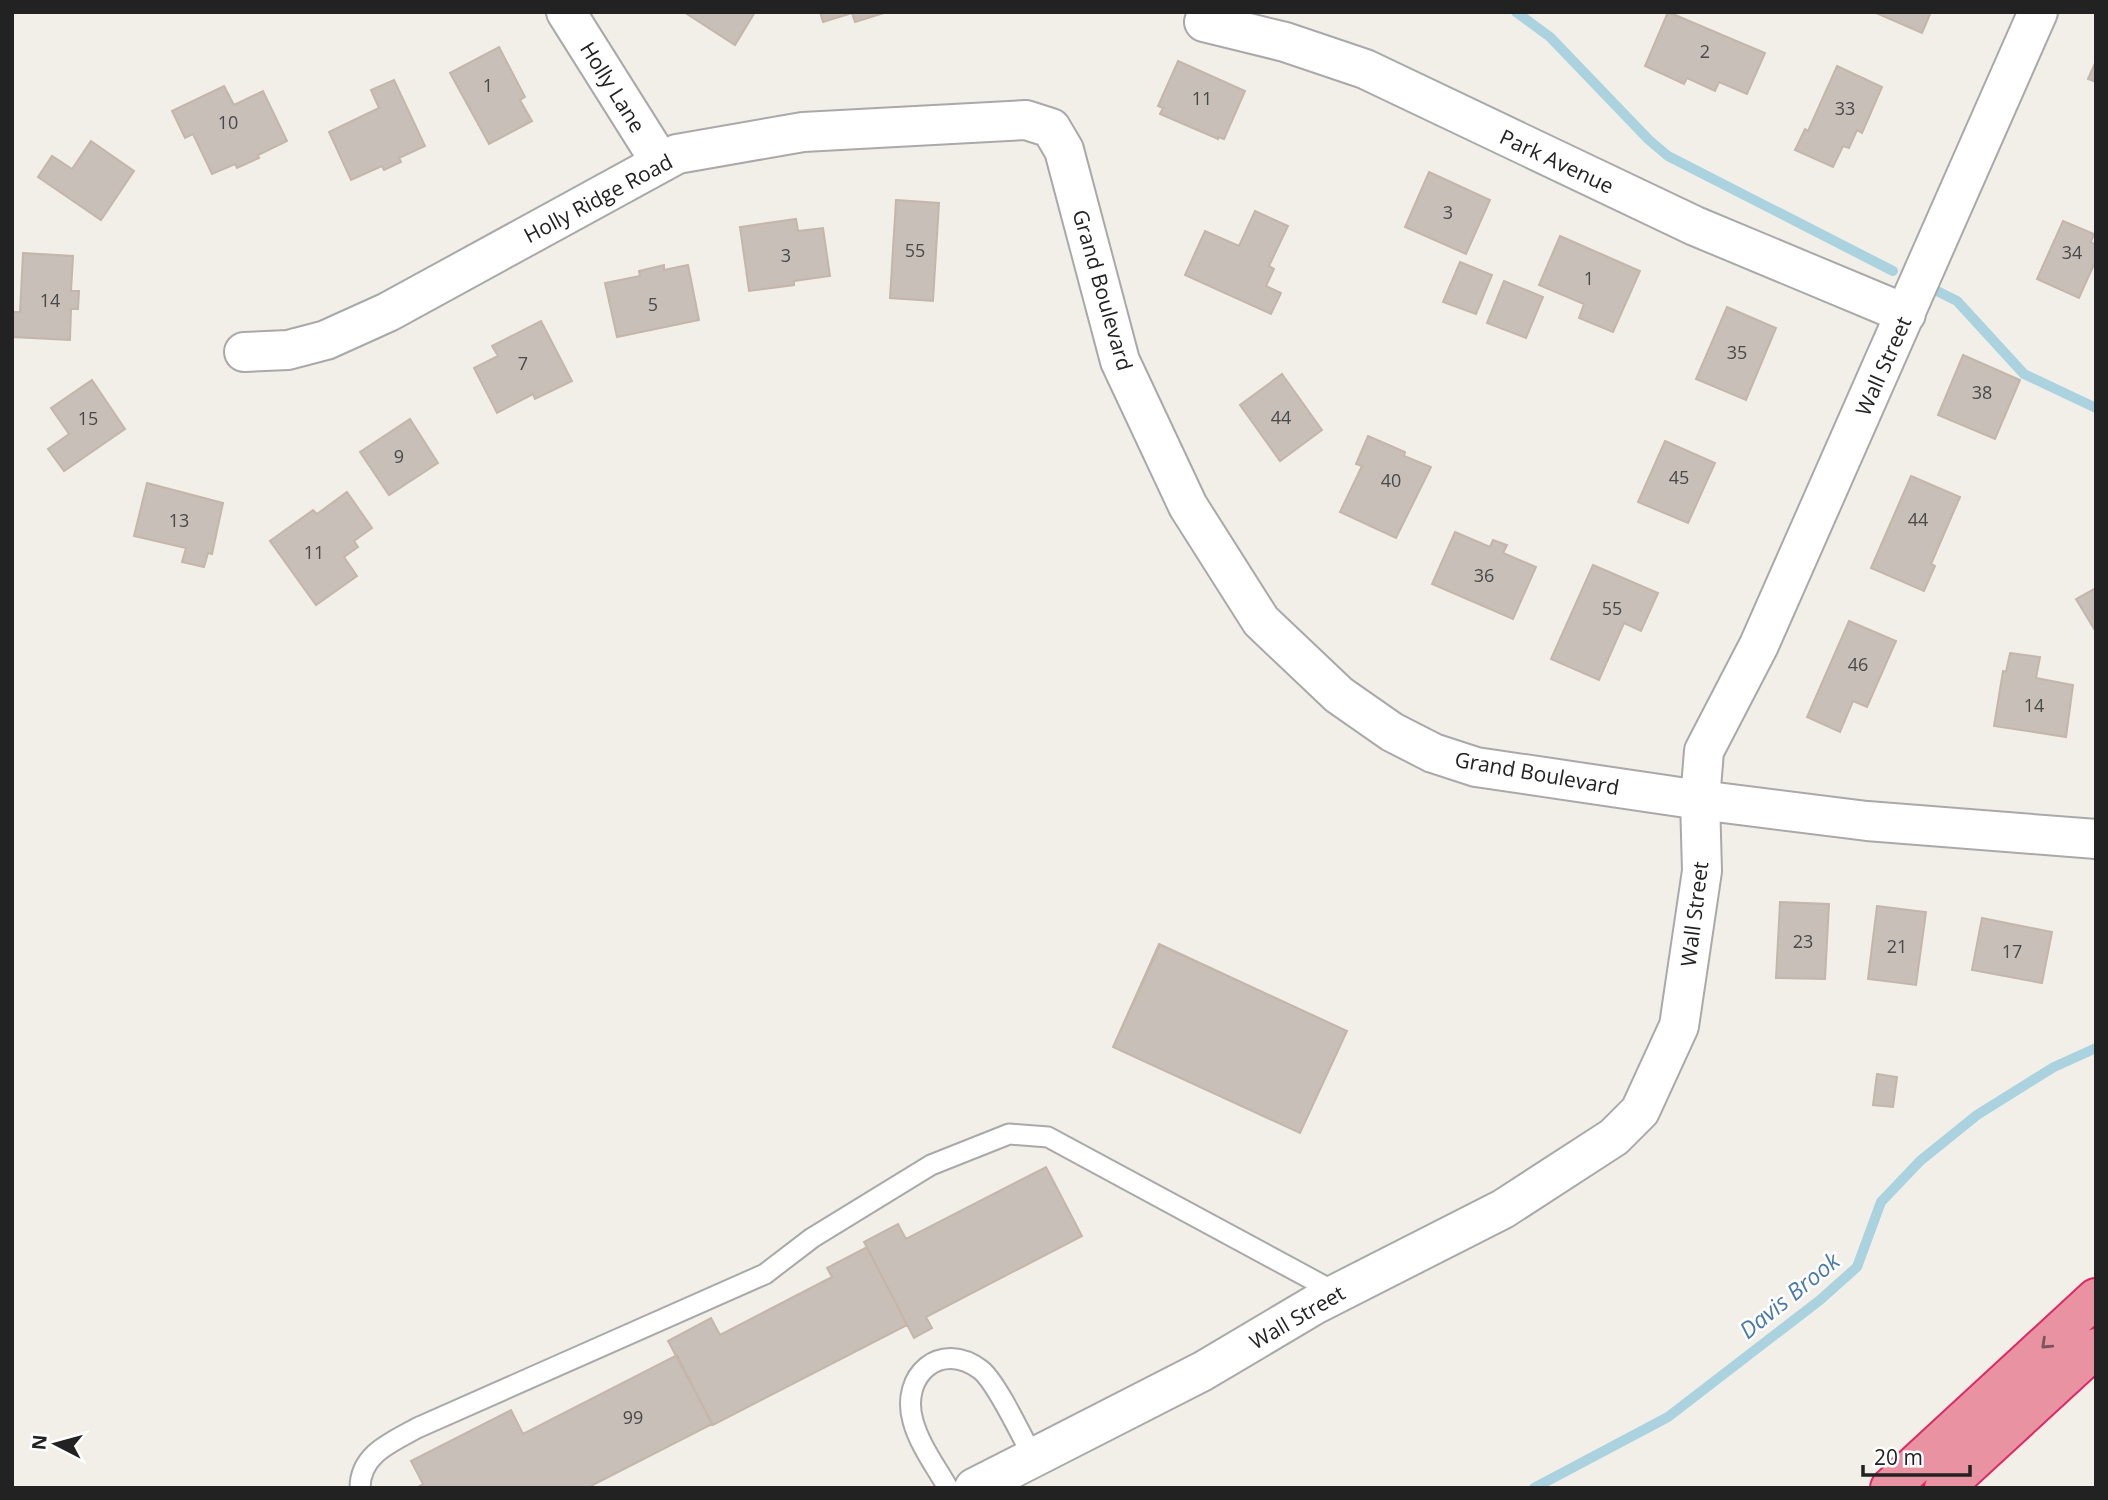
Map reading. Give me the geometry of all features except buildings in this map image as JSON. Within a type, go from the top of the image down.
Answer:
[{"type":"highway","points":[[1891,1488],[2096,1298]]},
{"type":"highway","points":[[1944,1488],[2096,1348]]},
{"type":"street","name":"Holly Lane","points":[[566,12],[661,163]]},
{"type":"street","name":"Wall Street","points":[[974,1488],[1203,1371],[1337,1293],[1503,1209],[1614,1137],[1640,1111],[1679,1026],[1702,871],[1700,800],[1704,751],[1759,645],[2038,12]]},
{"type":"street","name":"Park Avenue","points":[[1204,22],[1285,41],[1365,69],[1695,226],[1906,314]]},
{"type":"street","name":"Holly Ridge Road","points":[[244,352],[288,350],[326,340],[388,312],[677,154],[803,132],[1026,120],[1051,128],[1064,150],[1070,173]]},
{"type":"street","name":"Grand Boulevard","points":[[1070,173],[1121,361],[1188,506],[1261,621],[1339,695],[1392,732],[1433,752],[1476,767],[1867,821],[2096,839]]},
{"type":"lane","points":[[360,1488],[360,1476],[377,1449],[417,1428],[765,1274],[812,1238],[931,1165],[1009,1134],[1048,1137],[1337,1293]]},
{"type":"lane","points":[[948,1488],[912,1419],[912,1393],[919,1373],[937,1359],[960,1358],[982,1371],[998,1393],[1033,1457]]},
{"type":"waterway","points":[[1516,12],[1550,37],[1649,140],[1668,156],[1893,271]]},
{"type":"waterway","points":[[1929,287],[1957,301],[2024,374],[2096,408]]},
{"type":"waterway","name":"Davis Brook","points":[[1534,1488],[1668,1417],[1820,1300],[1857,1267],[1881,1202],[1920,1161],[1977,1115],[2054,1067],[2096,1048]]}]
